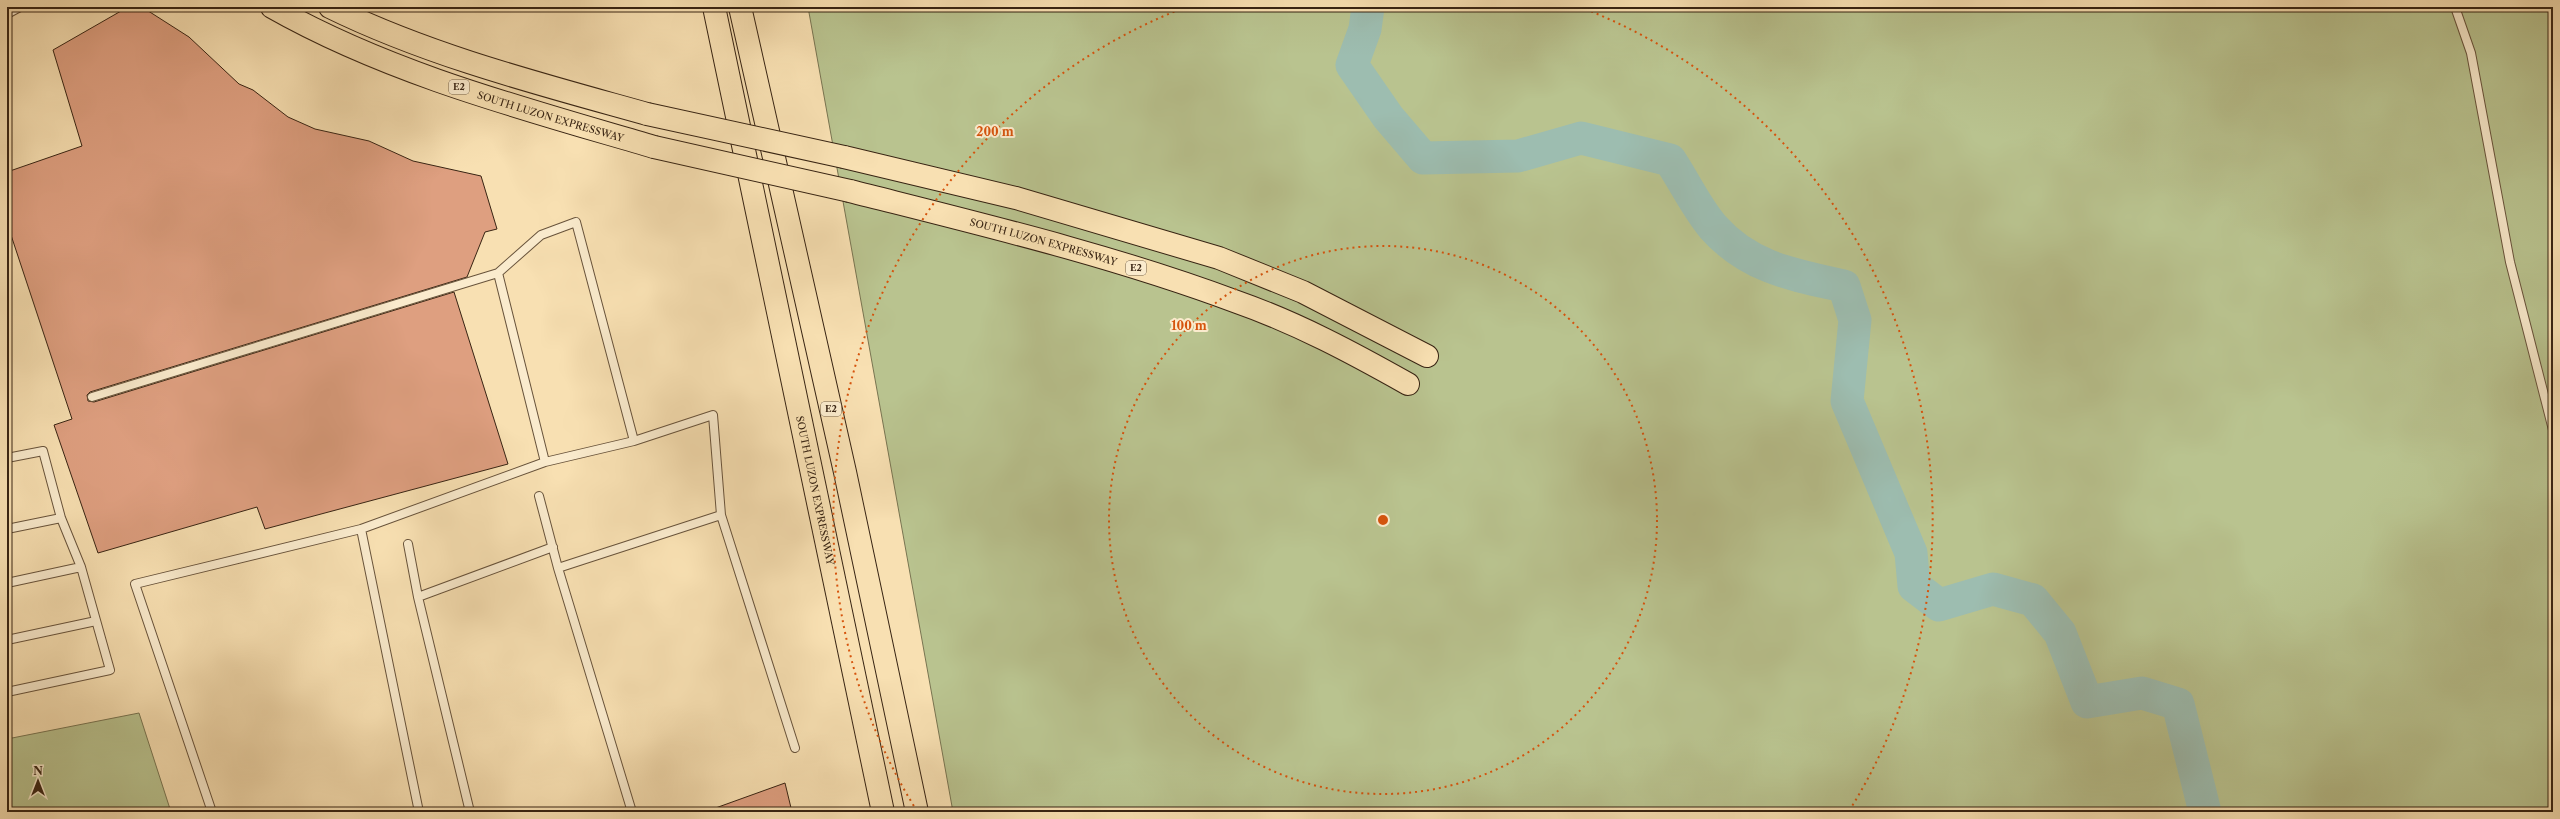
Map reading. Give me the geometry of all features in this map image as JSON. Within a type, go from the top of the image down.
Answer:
[{"type":"highway","name":"SOUTH LUZON EXPRESSWAY","points":[[272,7],[338,41],[432,79],[654,147],[850,191],[1124,264],[1237,302],[1303,329],[1408,384]]},
{"type":"highway","points":[[330,7],[353,18],[437,51],[647,114],[844,157],[1016,198],[1218,258],[1303,292],[1427,356]]},
{"type":"highway","name":"SOUTH LUZON EXPRESSWAY","points":[[714,7],[883,812]]},
{"type":"highway","name":"E2","points":[[740,7],[845,472],[917,812]]},
{"type":"lane","points":[[7,14],[20,7]]},
{"type":"lane","points":[[2455,7],[2471,53],[2510,262],[2553,430]]},
{"type":"lane","points":[[92,397],[498,273],[541,236],[576,222],[634,441]]},
{"type":"lane","points":[[498,273],[545,462]]},
{"type":"lane","points":[[212,812],[135,584],[361,529],[545,462],[634,441],[713,415],[721,515],[795,748]]},
{"type":"lane","points":[[7,458],[43,451],[61,518],[81,568],[110,670],[7,692]]},
{"type":"lane","points":[[539,496],[558,568],[632,812]]},
{"type":"lane","points":[[558,568],[721,515]]},
{"type":"lane","points":[[7,529],[61,518]]},
{"type":"lane","points":[[361,529],[419,812]]},
{"type":"lane","points":[[408,544],[418,597],[470,812]]},
{"type":"lane","points":[[418,597],[553,547]]},
{"type":"lane","points":[[7,583],[81,568]]},
{"type":"lane","points":[[7,640],[96,621]]},
{"type":"green space","points":[[808,7],[2553,7],[2553,812],[2437,812],[2416,809],[2402,812],[953,812]]},
{"type":"green space","points":[[139,713],[171,812],[7,812],[7,739]]},
{"type":"building","points":[[128,7],[142,7],[189,37],[239,84],[253,90],[288,117],[315,129],[369,141],[413,161],[481,176],[497,229],[485,232],[467,277],[90,392],[87,395],[88,401],[94,402],[454,292],[508,464],[265,529],[257,507],[98,553],[54,425],[72,419],[7,223],[7,172],[82,146],[53,50]]},
{"type":"building","points":[[785,783],[792,812],[710,812],[710,810]]},
{"type":"waterway","points":[[1368,7],[1365,29],[1352,65],[1388,117],[1423,158],[1518,156],[1581,138],[1670,160],[1696,203],[1713,227],[1727,241],[1742,252],[1773,268],[1844,286],[1855,320],[1847,401],[1911,553],[1914,586],[1939,605],[1993,589],[2033,600],[2060,633],[2087,702],[2142,693],[2178,704],[2205,812]]}]
